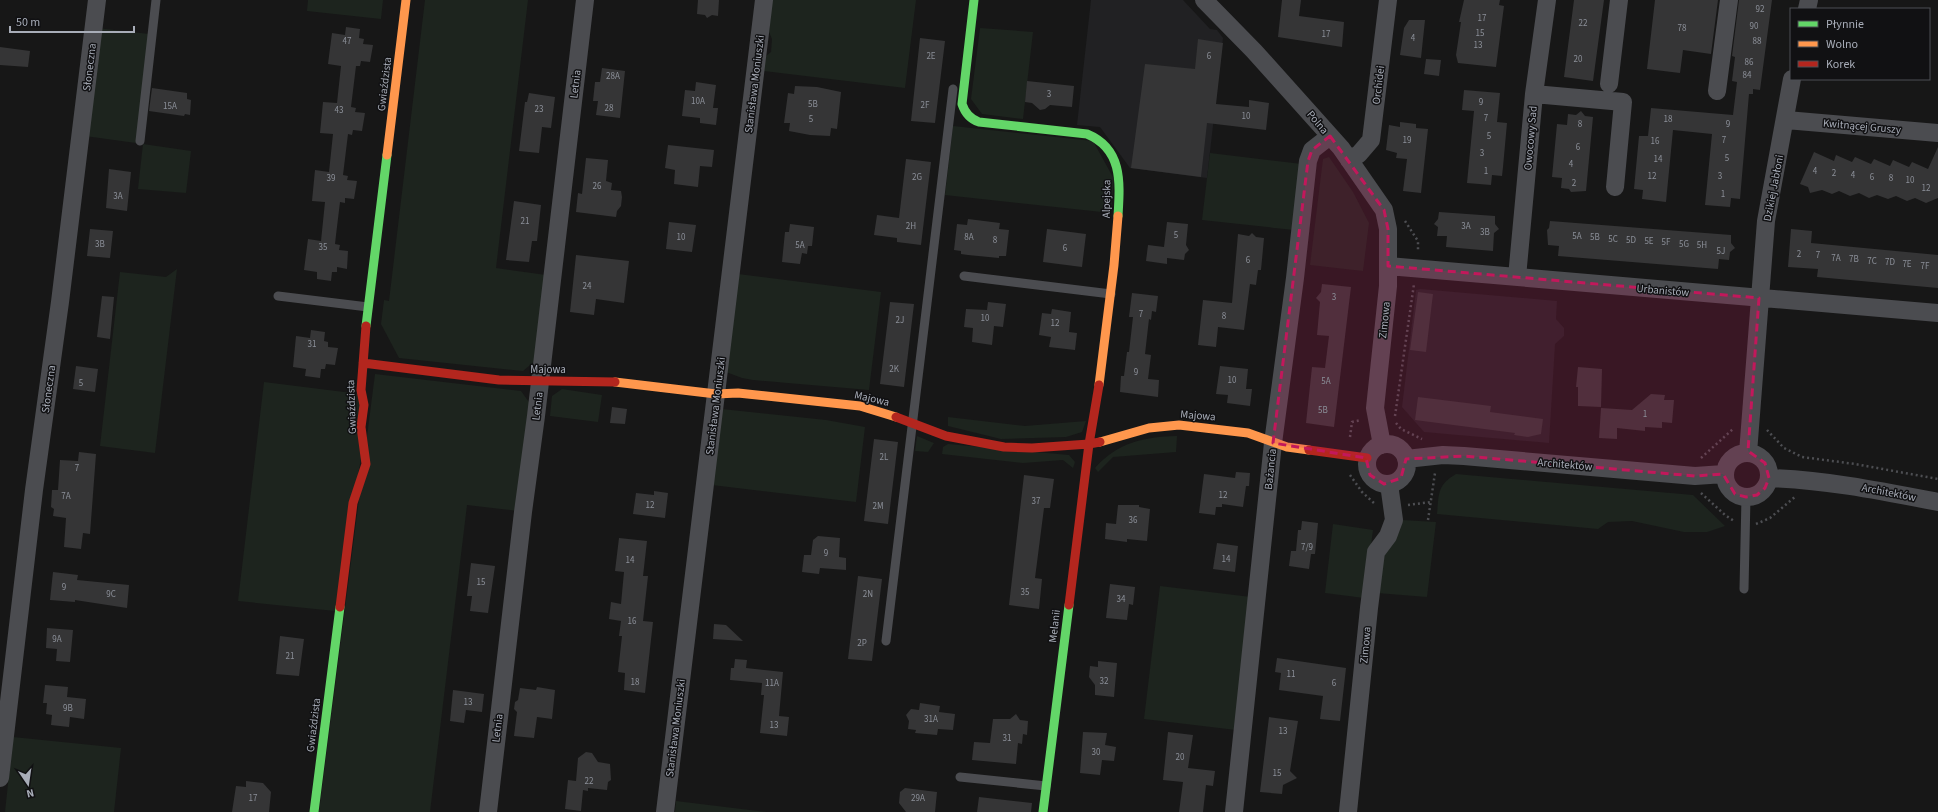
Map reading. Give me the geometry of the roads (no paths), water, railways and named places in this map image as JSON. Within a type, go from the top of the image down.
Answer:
[{"type":"street","name":"Słoneczna","points":[[0,778],[34,490],[61,294],[97,0]]},
{"type":"street","name":"Gwiaździsta","points":[[314,812],[353,503],[366,464],[361,427],[364,405],[360,390],[368,307],[406,0]]},
{"type":"street","name":"Letnia","points":[[488,812],[585,0]]},
{"type":"street","name":"Stanisława Moniuszki","points":[[665,812],[764,0]]},
{"type":"street","name":"Alpejska","points":[[974,0],[962,104],[966,114],[971,119],[979,122],[1087,134],[1098,137],[1110,152],[1117,170],[1120,182],[1111,294],[1097,399],[1089,444]]},
{"type":"street","name":"Polna","points":[[1204,0],[1254,51],[1330,136],[1349,160],[1384,210],[1388,229],[1388,266]]},
{"type":"street","name":"Orchidei","points":[[1349,160],[1362,150],[1371,140],[1388,0]]},
{"type":"street","name":"Owocowy Sad","points":[[1517,277],[1534,94],[1547,0]]},
{"type":"street","points":[[1609,84],[1619,0]]},
{"type":"street","points":[[1717,92],[1729,0]]},
{"type":"street","name":"Dzikiej Jabłoni","points":[[1748,453],[1766,221],[1786,120],[1792,80]]},
{"type":"street","points":[[1534,94],[1623,102],[1615,187]]},
{"type":"street","name":"Kwitnącej Gruszy","points":[[1786,120],[1938,133]]},
{"type":"street","name":"Bażancia","points":[[1234,812],[1273,443],[1293,293],[1308,161],[1312,150],[1330,136]]},
{"type":"street","name":"Urbanistów","points":[[1388,266],[1938,313]]},
{"type":"street","name":"Zimowa","points":[[1382,445],[1377,425],[1375,402],[1388,266]]},
{"type":"street","name":"Majowa","points":[[363,363],[499,380],[618,382],[716,394],[738,393],[860,406],[892,415],[946,436],[1004,447],[1032,448],[1089,444],[1149,428],[1179,425],[1248,433],[1287,447],[1367,458]]},
{"type":"street","name":"Melanii","points":[[1043,812],[1089,444]]},
{"type":"street","points":[[1382,445],[1392,445],[1399,448],[1406,459],[1407,466],[1401,478],[1389,484],[1378,482],[1370,475],[1367,464],[1367,458],[1374,449],[1382,445]]},
{"type":"street","points":[[1748,453],[1762,459],[1768,468],[1769,478],[1761,492],[1746,497],[1740,496],[1727,486],[1724,474],[1730,460],[1738,454],[1748,453]]},
{"type":"street","name":"Architektów","points":[[1406,459],[1444,455],[1695,476],[1724,474]]},
{"type":"street","name":"Architektów","points":[[1769,478],[1824,481],[1938,502]]},
{"type":"street","name":"Zimowa","points":[[1348,812],[1376,552],[1388,536],[1394,520],[1389,484]]},
{"type":"lane","points":[[140,141],[156,0]]},
{"type":"lane","points":[[886,641],[914,424],[954,78]]},
{"type":"lane","points":[[964,276],[1111,294]]},
{"type":"lane","points":[[278,296],[368,307]]},
{"type":"lane","points":[[1744,589],[1746,497]]},
{"type":"lane","points":[[960,777],[1046,786]]}]
